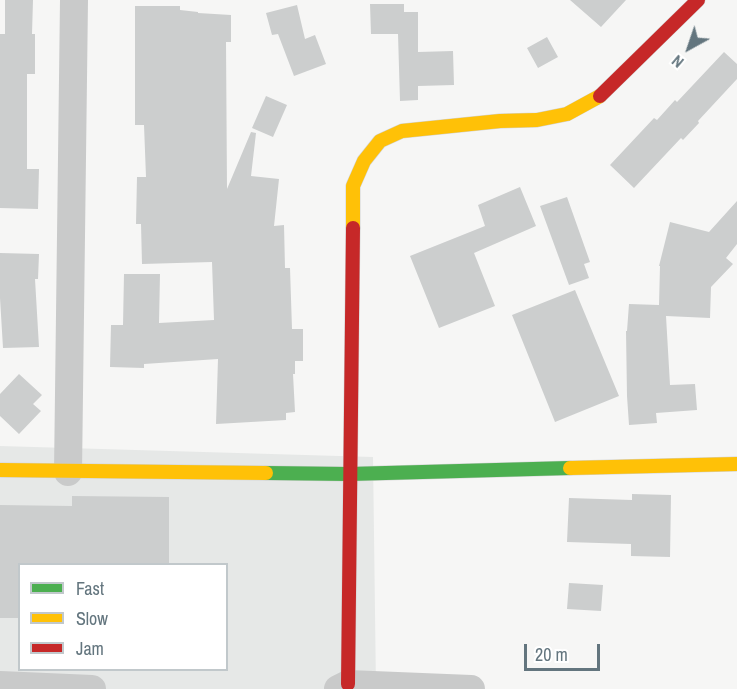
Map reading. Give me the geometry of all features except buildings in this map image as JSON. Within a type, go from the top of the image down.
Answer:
[{"type":"street","points":[[68,471],[74,0]]},
{"type":"street","points":[[471,689],[343,686],[353,186],[364,161],[380,141],[402,131],[500,121],[537,120],[567,114],[602,94],[698,0]]},
{"type":"street","points":[[0,470],[349,474],[737,464]]},
{"type":"street","points":[[0,685],[92,689]]},
{"type":"shaded area","points":[[0,446],[373,457],[376,689],[0,689]]},
{"type":"traffic: fast","points":[[266,473],[349,474],[570,468]]},
{"type":"traffic: slow","points":[[353,228],[353,186],[364,161],[380,141],[402,131],[500,121],[537,120],[567,114],[600,96]]},
{"type":"traffic: slow","points":[[570,468],[737,464]]},
{"type":"traffic: slow","points":[[0,470],[266,473]]},
{"type":"traffic: jam","points":[[600,96],[698,0]]},
{"type":"traffic: jam","points":[[348,684],[353,228]]}]
